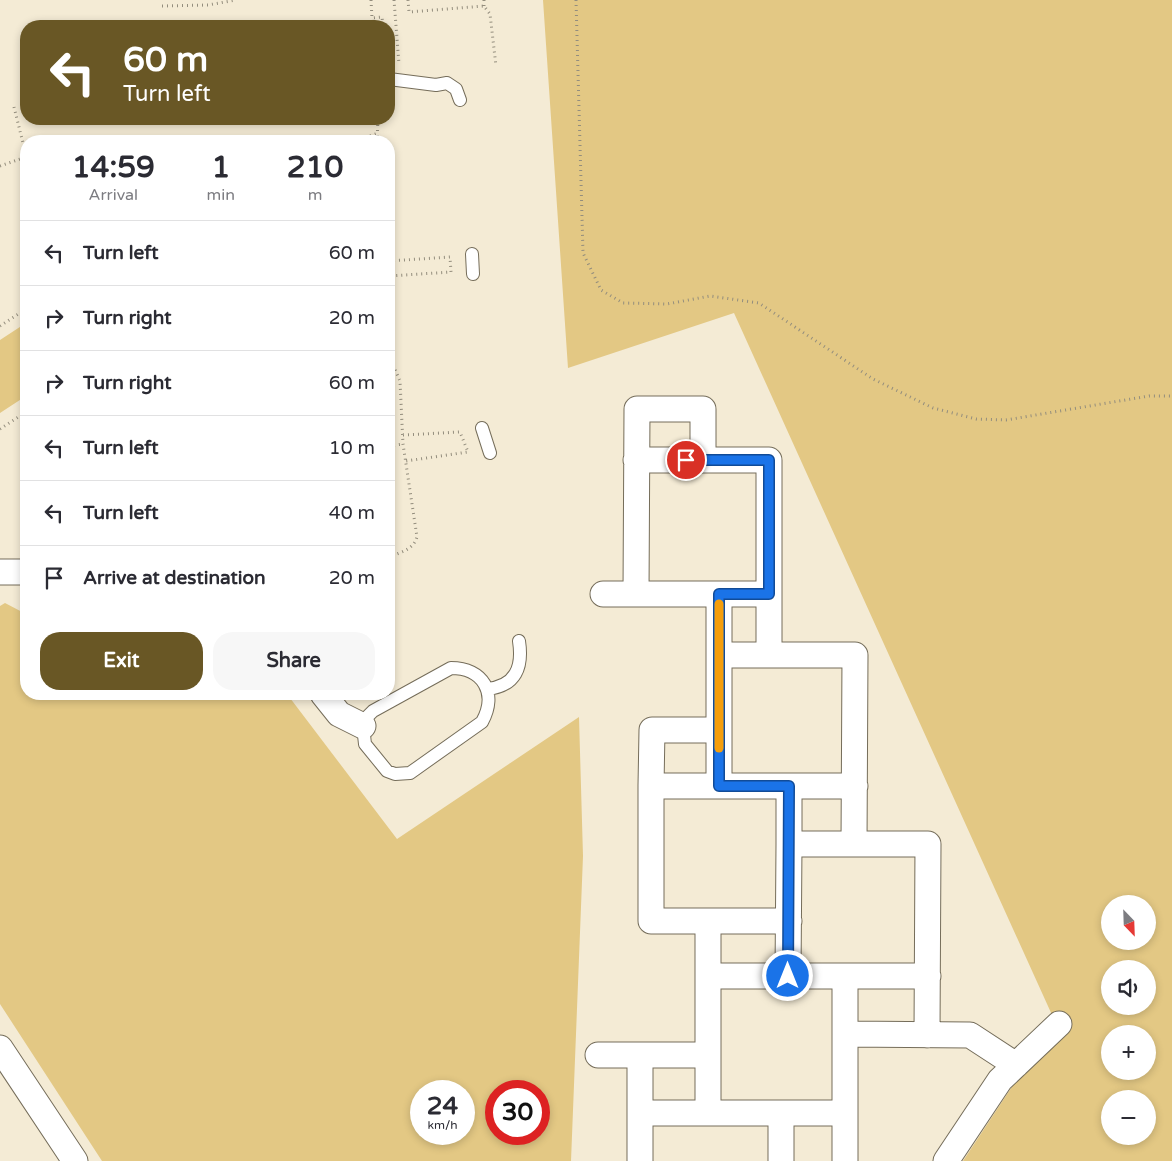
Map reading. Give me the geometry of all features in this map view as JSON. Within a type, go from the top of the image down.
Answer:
[{"type":"street","points":[[636,594],[636,409],[703,409],[703,460]]},
{"type":"street","points":[[636,460],[769,460],[769,655]]},
{"type":"street","points":[[0,572],[20,572]]},
{"type":"street","points":[[603,594],[769,594]]},
{"type":"street","points":[[719,594],[719,786]]},
{"type":"street","points":[[719,655],[855,655],[854,844]]},
{"type":"street","points":[[328,700],[339,714],[363,726]]},
{"type":"street","points":[[719,730],[652,730],[651,921],[789,921]]},
{"type":"street","points":[[651,786],[855,786]]},
{"type":"street","points":[[788,976],[789,786]]},
{"type":"street","points":[[789,844],[928,844],[928,1035]]},
{"type":"street","points":[[708,921],[708,1113]]},
{"type":"street","points":[[708,976],[928,976]]},
{"type":"street","points":[[845,976],[845,1161]]},
{"type":"street","points":[[946,1161],[1000,1080],[1059,1024]]},
{"type":"street","points":[[845,1034],[970,1035],[1016,1065]]},
{"type":"street","points":[[0,1048],[76,1161]]},
{"type":"street","points":[[598,1055],[708,1055]]},
{"type":"street","points":[[640,1055],[640,1161]]},
{"type":"street","points":[[640,1113],[845,1114]]},
{"type":"street","points":[[781,1113],[781,1161]]},
{"type":"lane","points":[[395,80],[426,84],[447,83],[456,89],[460,100]]},
{"type":"lane","points":[[472,254],[473,274]]},
{"type":"lane","points":[[482,428],[490,453]]},
{"type":"lane","points":[[487,689],[506,684],[513,677],[521,656],[519,641]]},
{"type":"lane","points":[[393,700],[373,711],[366,718],[363,726],[365,744],[387,771],[403,774],[410,772],[482,722],[488,712],[489,700],[487,689],[482,679],[473,672],[462,668],[451,668],[395,699]]},
{"type":"path","points":[[162,6],[208,5],[236,0]]},
{"type":"path","points":[[371,0],[372,18],[382,18],[382,20]]},
{"type":"path","points":[[394,0],[399,65],[395,65]]},
{"type":"path","points":[[408,0],[409,12],[484,6]]},
{"type":"path","points":[[484,0],[484,6],[490,14],[496,66]]},
{"type":"path","points":[[576,0],[583,253],[601,290],[623,303],[667,304],[710,296],[759,303],[873,379],[933,408],[976,419],[1006,420],[1149,396],[1172,396]]},
{"type":"path","points":[[14,107],[21,135]]},
{"type":"path","points":[[375,135],[378,134],[378,125]]},
{"type":"path","points":[[0,166],[20,158]]},
{"type":"path","points":[[395,261],[450,257],[451,272],[395,276]]},
{"type":"path","points":[[0,326],[20,313]]},
{"type":"path","points":[[395,370],[400,381],[403,435],[417,536],[413,546],[395,554]]},
{"type":"path","points":[[0,429],[20,416]]},
{"type":"path","points":[[403,435],[460,432],[468,452],[406,461]]},
{"type":"path","points":[[395,445],[404,444]]},
{"type":"shaded area","points":[[543,0],[1172,0],[1172,1161],[963,1161],[1017,1079],[1062,1037],[734,313],[568,368]]},
{"type":"shaded area","points":[[20,327],[20,400],[0,413],[0,340]]},
{"type":"shaded area","points":[[5,603],[20,611],[20,700],[292,700],[397,839],[579,717],[583,856],[571,1161],[102,1161],[0,1004],[0,606]]},
{"type":"slow traffic","points":[[719,604],[719,748]]},
{"type":"route","points":[[686,460],[769,460],[769,594],[719,594],[719,786],[789,786],[788,976]]}]
